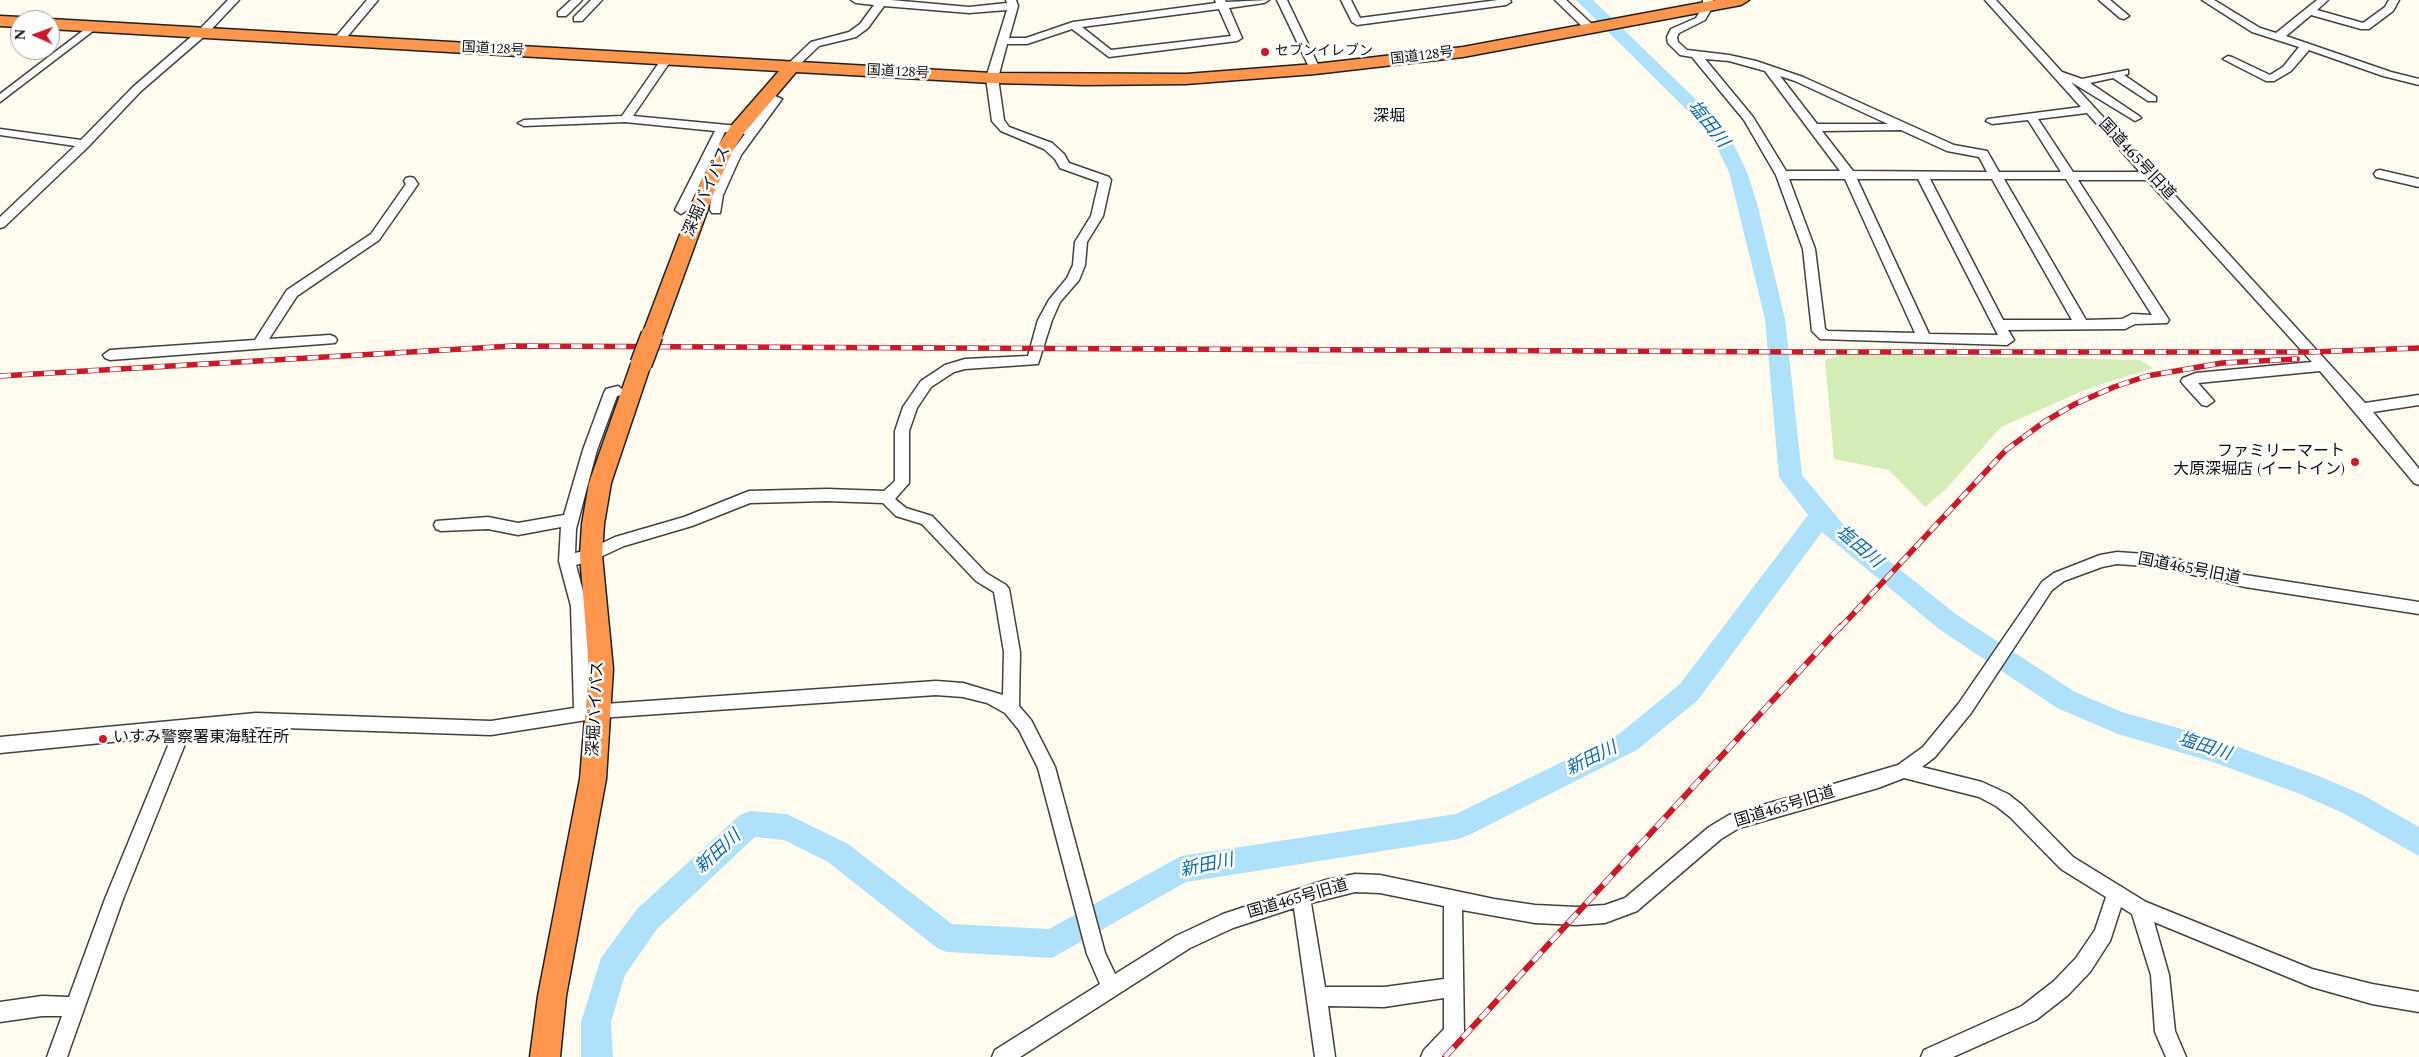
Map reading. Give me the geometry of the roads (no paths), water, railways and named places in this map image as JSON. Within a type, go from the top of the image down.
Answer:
[{"type":"highway","name":"国道128号","points":[[60,24],[992,78],[1085,80],[1186,78],[1315,69],[1463,52],[1654,17],[1708,3],[1741,0]]},
{"type":"highway","name":"深堀バイパス","points":[[545,1057],[552,996],[593,779],[590,713],[601,669],[591,555],[593,524],[600,483],[641,364],[704,195],[724,150],[736,130],[792,66]]},
{"type":"street","points":[[0,224],[84,144],[137,89],[203,32],[234,0]]},
{"type":"street","points":[[338,41],[373,0]]},
{"type":"street","points":[[562,14],[577,0]]},
{"type":"street","points":[[578,19],[597,0]]},
{"type":"street","points":[[567,561],[591,555],[620,541],[687,522],[749,497],[827,495],[887,497],[902,483],[902,431],[910,407],[920,392],[934,377],[950,368],[966,364],[1033,361],[1044,320],[1055,300],[1073,280],[1078,265],[1081,242],[1097,216],[1105,180],[1064,166],[1060,157],[1048,146],[1005,129],[998,122],[992,78],[1012,3],[969,10],[856,0]]},
{"type":"street","points":[[1003,41],[1027,41],[1073,26],[1195,5],[1264,0]]},
{"type":"street","points":[[1282,0],[1315,69]]},
{"type":"street","points":[[1346,0],[1357,22],[1506,2],[1505,0]]},
{"type":"street","points":[[1560,0],[1591,28]]},
{"type":"street","name":"国道465号旧道","points":[[1990,0],[2324,366],[2419,479]]},
{"type":"street","points":[[2104,0],[2124,16]]},
{"type":"street","points":[[2207,0],[2246,25],[2277,38],[2353,60],[2387,74],[2419,82]]},
{"type":"street","points":[[2277,38],[2323,0]]},
{"type":"street","points":[[2309,11],[2366,28],[2390,9],[2394,0]]},
{"type":"street","points":[[792,66],[815,44],[828,39],[852,35],[864,26],[881,2]]},
{"type":"street","points":[[1073,26],[1109,54],[1237,38],[1221,3]]},
{"type":"street","points":[[1708,3],[1700,20],[1681,26],[1672,37],[1676,47],[1684,53],[1697,56],[1729,58],[1799,79],[1951,148],[1983,154],[2082,324]]},
{"type":"street","points":[[0,99],[94,26]]},
{"type":"street","points":[[2228,59],[2270,80],[2287,69],[2305,47]]},
{"type":"street","points":[[1697,56],[1749,119],[1782,175],[1809,249],[1818,331],[1825,336],[2007,340],[1922,175]]},
{"type":"street","points":[[625,119],[667,59]]},
{"type":"street","points":[[1769,69],[1849,175],[1924,338]]},
{"type":"street","points":[[2081,82],[2119,73],[2137,93],[2152,100]]},
{"type":"street","points":[[2059,74],[2081,82],[2135,118]]},
{"type":"street","points":[[1992,121],[2090,109]]},
{"type":"street","points":[[1999,325],[2126,324],[2132,319],[2162,320],[2031,116]]},
{"type":"street","points":[[524,123],[625,119],[736,130]]},
{"type":"street","points":[[1812,128],[1905,128]]},
{"type":"street","points":[[716,210],[717,195],[735,155],[736,130]]},
{"type":"street","points":[[681,210],[703,162],[736,130]]},
{"type":"street","points":[[0,132],[84,144]]},
{"type":"street","points":[[2380,174],[2419,183]]},
{"type":"street","points":[[1782,175],[2152,176]]},
{"type":"street","points":[[259,345],[292,293],[375,237],[412,184],[410,180]]},
{"type":"street","points":[[110,355],[330,340]]},
{"type":"street","points":[[2207,401],[2188,381],[2196,378],[2324,366]]},
{"type":"street","points":[[590,713],[579,606],[567,561],[568,530],[590,450],[612,393],[618,391]]},
{"type":"street","points":[[2362,409],[2419,400]]},
{"type":"street","points":[[887,497],[891,504],[901,512],[927,520],[981,578],[1001,589],[1012,652],[1012,708]]},
{"type":"street","points":[[441,525],[488,524],[518,529],[570,520]]},
{"type":"street","name":"国道465号旧道","points":[[1002,1057],[1182,942],[1230,920],[1356,883],[1380,884],[1535,914],[1576,916],[1605,914],[1631,905],[1716,833],[1735,821],[1878,780],[1904,770],[1929,752],[1965,708],[2047,586],[2059,577],[2100,561],[2117,558],[2159,560],[2246,581],[2419,608]]},
{"type":"street","points":[[0,745],[256,720],[491,728],[590,713],[936,688],[964,690],[991,697],[1012,708],[1025,725],[1046,767],[1096,954],[1111,988]]},
{"type":"street","points":[[57,1057],[114,900],[183,728]]},
{"type":"street","points":[[1904,770],[1982,790],[2002,800],[2016,811],[2068,863],[2116,895],[2140,908],[2312,978],[2372,994],[2419,1002]]},
{"type":"street","points":[[1931,1057],[2029,1013],[2061,988],[2084,965],[2103,935],[2116,895]]},
{"type":"street","points":[[1300,898],[1317,996],[1325,1057]]},
{"type":"street","points":[[1431,1057],[1454,1033],[1453,899]]},
{"type":"street","points":[[2140,908],[2160,975],[2166,1032],[2176,1057]]},
{"type":"street","points":[[1317,996],[1384,997],[1453,987]]},
{"type":"street","points":[[0,1012],[42,1006],[75,1007]]},
{"type":"waterway","name":"塩田川","points":[[1584,0],[1703,116],[1726,147],[1738,172],[1775,319],[1791,477],[1835,531],[1948,622],[2066,700],[2118,722],[2213,750],[2309,785],[2353,804],[2398,828],[2419,843]]},
{"type":"waterway","name":"新田川","points":[[597,1057],[596,1022],[612,968],[647,919],[750,824],[787,827],[838,853],[947,938],[1052,944],[1181,869],[1459,826],[1628,742],[1689,692],[1821,515]]},
{"type":"railway","points":[[0,376],[513,346],[1812,352],[2311,352],[2419,348]]},
{"type":"railway","points":[[1840,628],[2006,450],[2044,422],[2075,404],[2114,387],[2147,376],[2222,363],[2297,359]]},
{"type":"railway","points":[[1445,1057],[1841,626]]},
{"type":"place","name":"セブンイレブン","points":[[1265,52]]},
{"type":"place","name":"ファミリーマート 大原深堀店 (イートイン)","points":[[2355,462]]},
{"type":"place","name":"いすみ警察署東海駐在所","points":[[103,739]]},
{"type":"district","name":"深堀","points":[[1389,118]]}]
